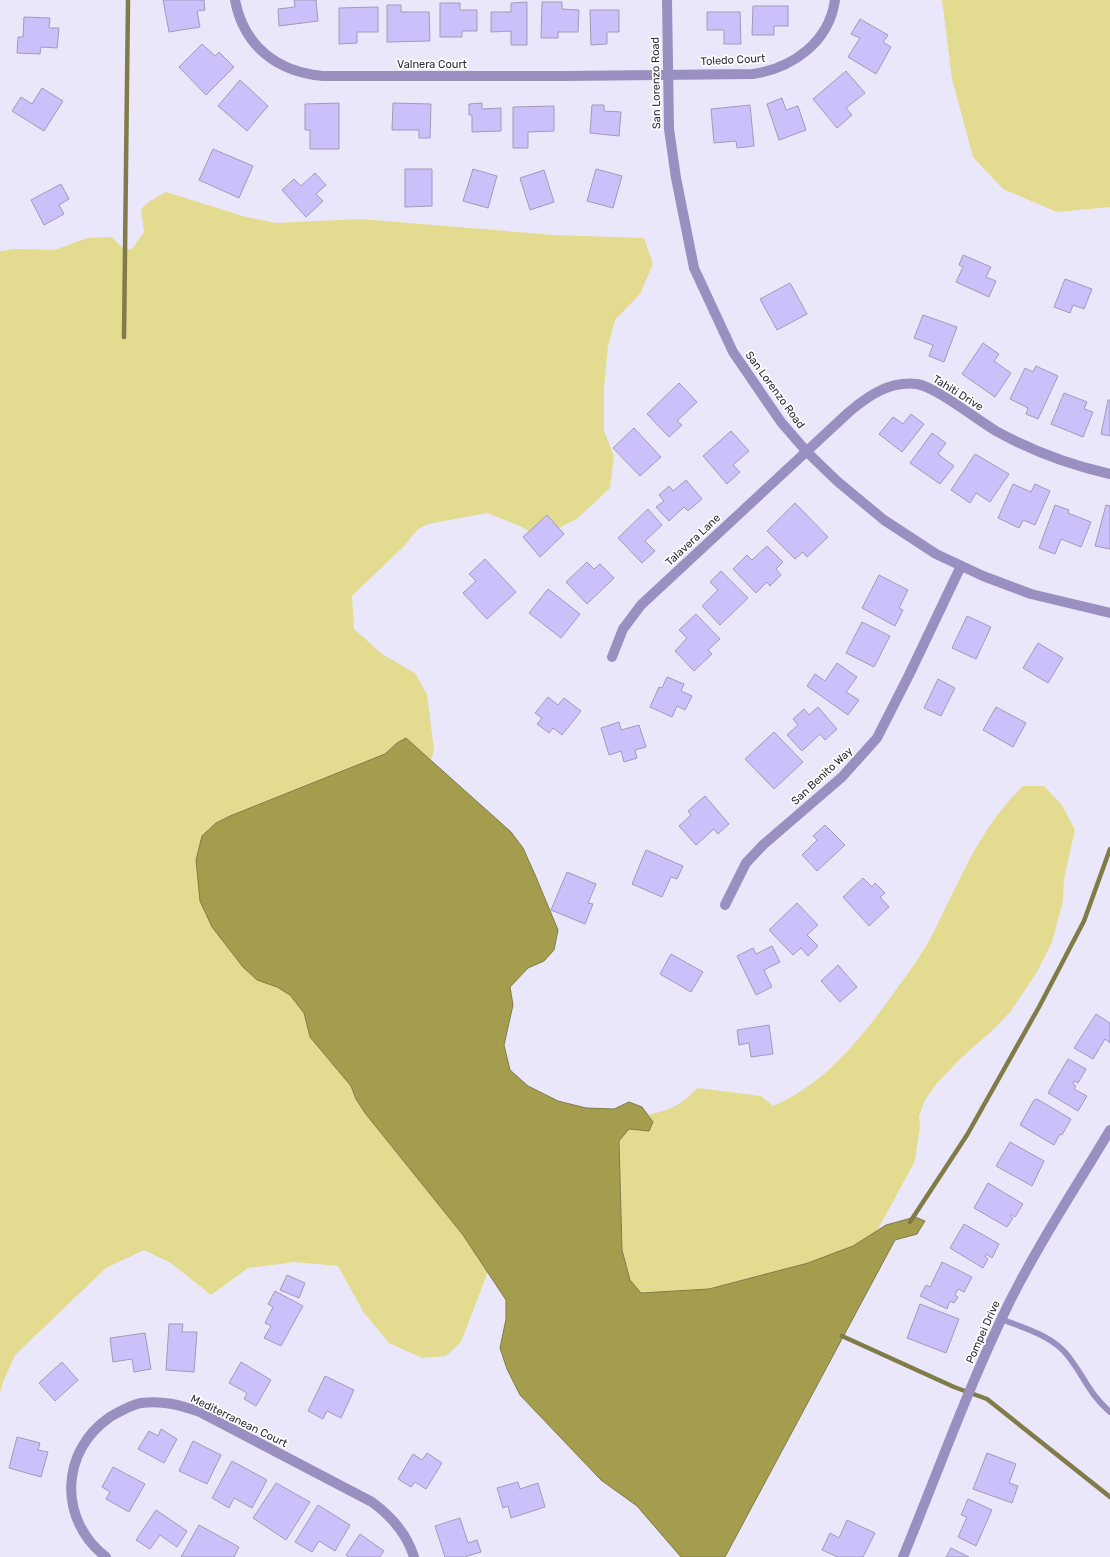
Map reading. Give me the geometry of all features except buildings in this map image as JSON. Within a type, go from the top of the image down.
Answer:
[{"type":"street","name":"Valnera Court","points":[[235,0],[245,29],[260,49],[282,66],[307,74],[519,76],[668,74]]},
{"type":"street","name":"San Lorenzo Road","points":[[667,0],[669,129],[676,178],[694,268],[733,352],[782,422],[807,452],[884,520],[936,554],[961,566],[1031,594],[1110,613]]},
{"type":"street","name":"Toledo Court","points":[[668,74],[753,74],[770,71],[781,67],[792,61],[815,43],[829,21],[835,0]]},
{"type":"street","name":"Tahiti Drive","points":[[807,452],[869,396],[892,386],[918,384],[931,390],[991,427],[1034,450],[1070,464],[1110,474]]},
{"type":"street","name":"Talavera Lane","points":[[612,657],[623,629],[641,605],[807,452]]},
{"type":"street","name":"San Benito Way","points":[[725,905],[746,863],[763,845],[842,777],[877,738],[961,566]]},
{"type":"street","name":"Pompei Drive","points":[[903,1557],[978,1371],[1001,1319],[1019,1283],[1110,1130]]},
{"type":"street","name":"Mediterranean Court","points":[[106,1557],[86,1538],[72,1505],[71,1483],[75,1463],[85,1441],[98,1426],[118,1412],[139,1404],[160,1402],[177,1404],[200,1412],[372,1502],[395,1522],[409,1543],[414,1557]]},
{"type":"lane","points":[[1001,1319],[1031,1331],[1058,1346],[1068,1354],[1092,1395],[1110,1412]]},
{"type":"shaded area","points":[[942,0],[1110,0],[1110,207],[1057,212],[1003,189],[973,157],[952,79]]},
{"type":"shaded area","points":[[166,192],[246,217],[276,223],[360,219],[554,235],[644,238],[653,264],[640,294],[615,320],[608,346],[604,388],[604,431],[614,456],[610,488],[578,518],[541,538],[520,526],[487,513],[428,524],[417,530],[405,545],[352,596],[354,629],[382,654],[415,673],[427,694],[434,750],[431,760],[406,738],[397,743],[385,754],[230,816],[212,927],[257,980],[277,987],[290,995],[304,1013],[310,1037],[351,1086],[356,1099],[365,1113],[463,1235],[488,1272],[461,1342],[446,1356],[422,1358],[389,1343],[364,1313],[338,1266],[295,1262],[248,1268],[211,1295],[171,1263],[144,1250],[106,1268],[15,1355],[3,1382],[0,1393],[0,251],[16,249],[55,250],[87,238],[112,237],[124,250],[132,249],[144,232],[141,209],[150,201]]},
{"type":"shaded area","points":[[406,738],[511,832],[523,848],[558,930],[554,950],[544,961],[528,968],[510,987],[513,1005],[504,1045],[510,1070],[528,1086],[558,1101],[586,1108],[614,1109],[629,1102],[642,1107],[653,1122],[649,1131],[629,1129],[619,1141],[622,1250],[630,1280],[641,1293],[709,1289],[808,1263],[853,1246],[886,1225],[915,1217],[925,1221],[917,1234],[895,1240],[725,1557],[681,1557],[637,1506],[601,1480],[520,1395],[507,1369],[500,1348],[506,1319],[506,1300],[463,1235],[365,1113],[356,1099],[351,1086],[310,1037],[304,1013],[290,995],[277,987],[257,980],[243,967],[212,927],[200,901],[196,860],[202,836],[216,823],[385,754],[397,743]]},
{"type":"shaded area","points":[[1023,786],[1044,786],[1062,805],[1075,830],[1064,879],[1063,901],[1052,942],[1037,972],[1011,1011],[996,1027],[960,1059],[937,1083],[925,1100],[919,1116],[920,1126],[915,1161],[877,1231],[853,1246],[808,1263],[709,1289],[641,1293],[630,1280],[622,1250],[619,1141],[629,1128],[653,1122],[648,1115],[663,1111],[681,1103],[697,1088],[761,1096],[773,1106],[808,1086],[838,1061],[864,1032],[914,964],[929,941],[959,879],[981,840],[1007,803]]},
{"type":"waterway","points":[[124,337],[128,0]]},
{"type":"waterway","points":[[910,1222],[967,1135],[1039,1007],[1084,921],[1110,849]]},
{"type":"waterway","points":[[842,1336],[954,1387],[987,1399],[1110,1497]]}]
